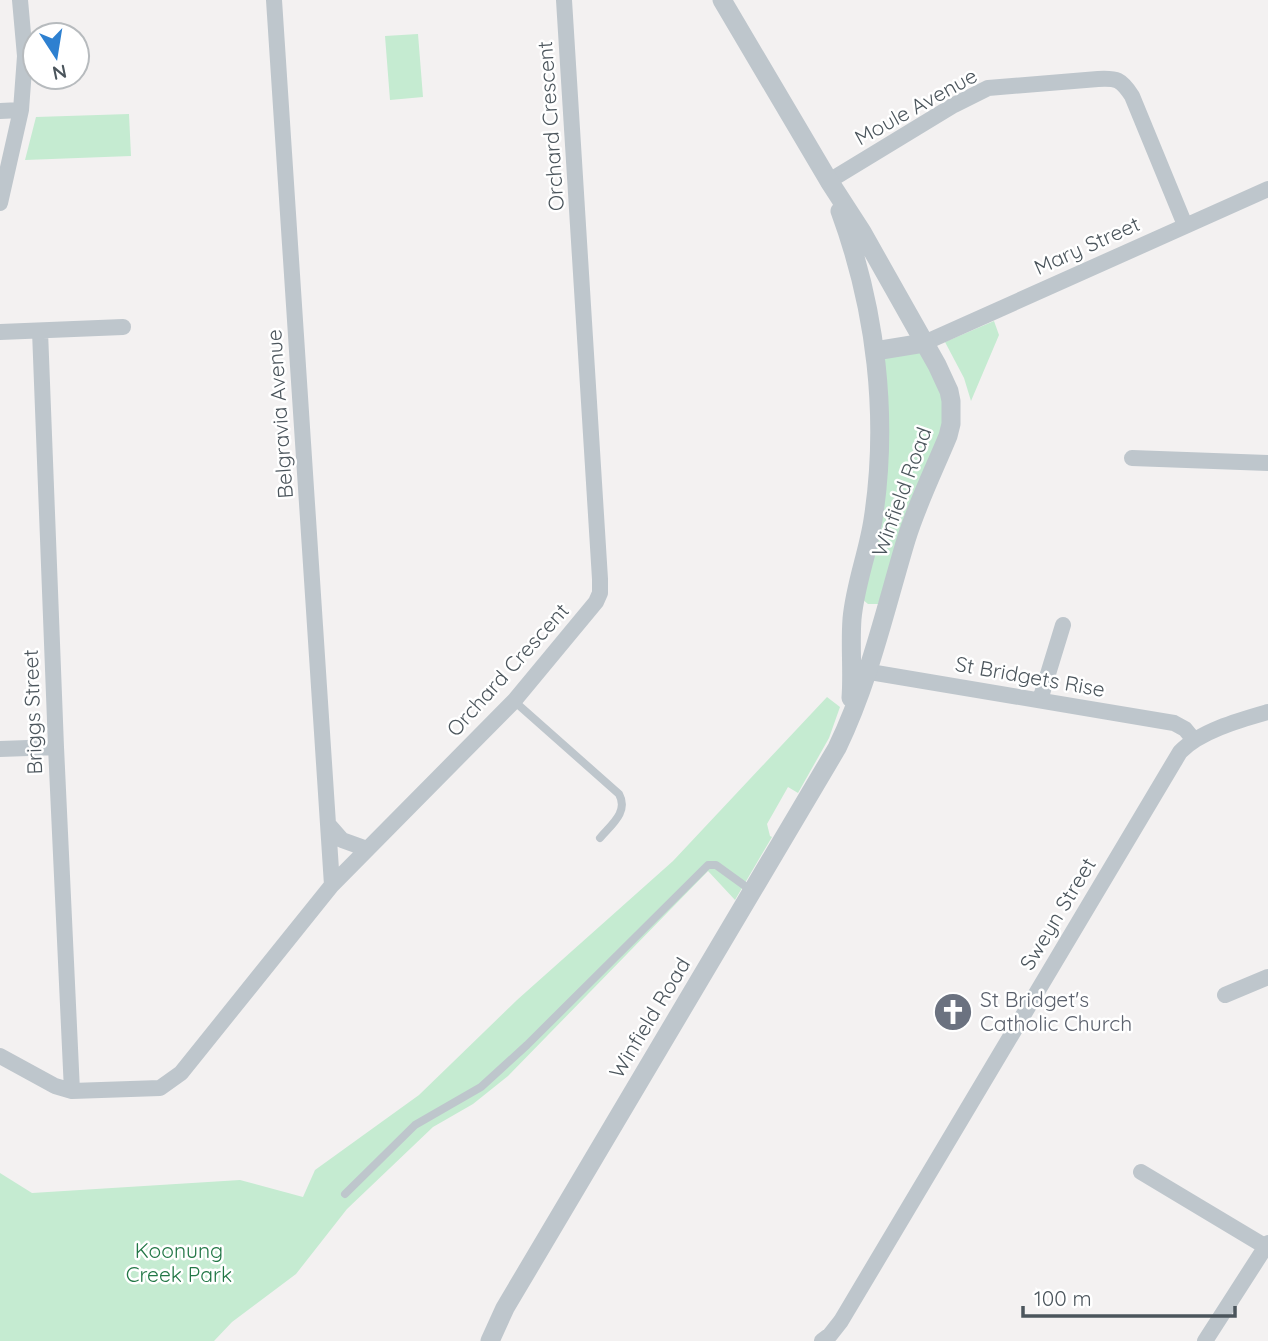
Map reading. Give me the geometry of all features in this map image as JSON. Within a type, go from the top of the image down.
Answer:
[{"type":"street","points":[[0,203],[21,110],[26,57],[20,0]]},
{"type":"street","name":"Belgravia Avenue","points":[[274,0],[332,885]]},
{"type":"street","name":"Orchard Crescent","points":[[0,1056],[55,1086],[72,1091],[160,1088],[181,1073],[332,885],[514,701],[596,602],[600,593],[564,0]]},
{"type":"street","name":"Winfield Road","points":[[490,1341],[505,1308],[826,767],[850,719],[860,670],[951,424],[949,391],[924,343],[862,232],[722,0]]},
{"type":"street","name":"Moule Avenue","points":[[829,181],[954,105],[988,88],[1115,78],[1125,85],[1132,96],[1185,225]]},
{"type":"street","points":[[0,110],[21,110]]},
{"type":"street","name":"Winfield Road","points":[[829,181],[854,255],[865,298],[875,351],[880,416],[879,467],[873,520],[852,613],[860,670]]},
{"type":"street","name":"Mary Street","points":[[924,343],[1268,189]]},
{"type":"street","points":[[0,332],[123,327]]},
{"type":"street","name":"Briggs Street","points":[[40,331],[55,747],[72,1091]]},
{"type":"street","points":[[875,351],[924,343]]},
{"type":"street","points":[[1132,458],[1268,463]]},
{"type":"street","points":[[1040,700],[1063,625]]},
{"type":"street","name":"St Bridgets Rise","points":[[860,670],[1174,723],[1185,729],[1194,740]]},
{"type":"street","name":"Sweyn Street","points":[[1247,718],[1268,706]]},
{"type":"street","name":"Sweyn Street","points":[[822,1341],[841,1321],[1180,752],[1194,740],[1268,712]]},
{"type":"street","points":[[0,749],[55,747]]},
{"type":"street","points":[[328,824],[342,840],[367,849]]},
{"type":"street","points":[[1225,995],[1268,977]]},
{"type":"street","points":[[1141,1172],[1267,1245],[1205,1341]]},
{"type":"lane","points":[[514,701],[619,794],[623,807],[618,818],[600,838]]},
{"type":"lane","points":[[345,1194],[415,1125],[481,1087],[708,866],[716,865],[752,891]]},
{"type":"green space","points":[[418,34],[423,97],[390,100],[385,36]]},
{"type":"green space","points":[[129,114],[131,156],[25,160],[36,117]]},
{"type":"green space","points":[[994,321],[999,335],[971,401],[964,378],[945,342]]},
{"type":"green space","points":[[920,352],[937,375],[948,417],[878,604],[868,604],[862,599],[882,359]]},
{"type":"green space","name":"Koonung Creek Park","points":[[827,697],[840,707],[829,738],[798,793],[788,787],[767,824],[772,837],[735,900],[708,871],[508,1076],[473,1104],[433,1127],[347,1209],[296,1274],[232,1322],[214,1341],[0,1341],[0,1173],[32,1193],[240,1180],[303,1197],[315,1170],[419,1095],[517,1000],[673,861]]},
{"type":"place","name":"St Bridget's Catholic Church","points":[[953,1012]]}]
